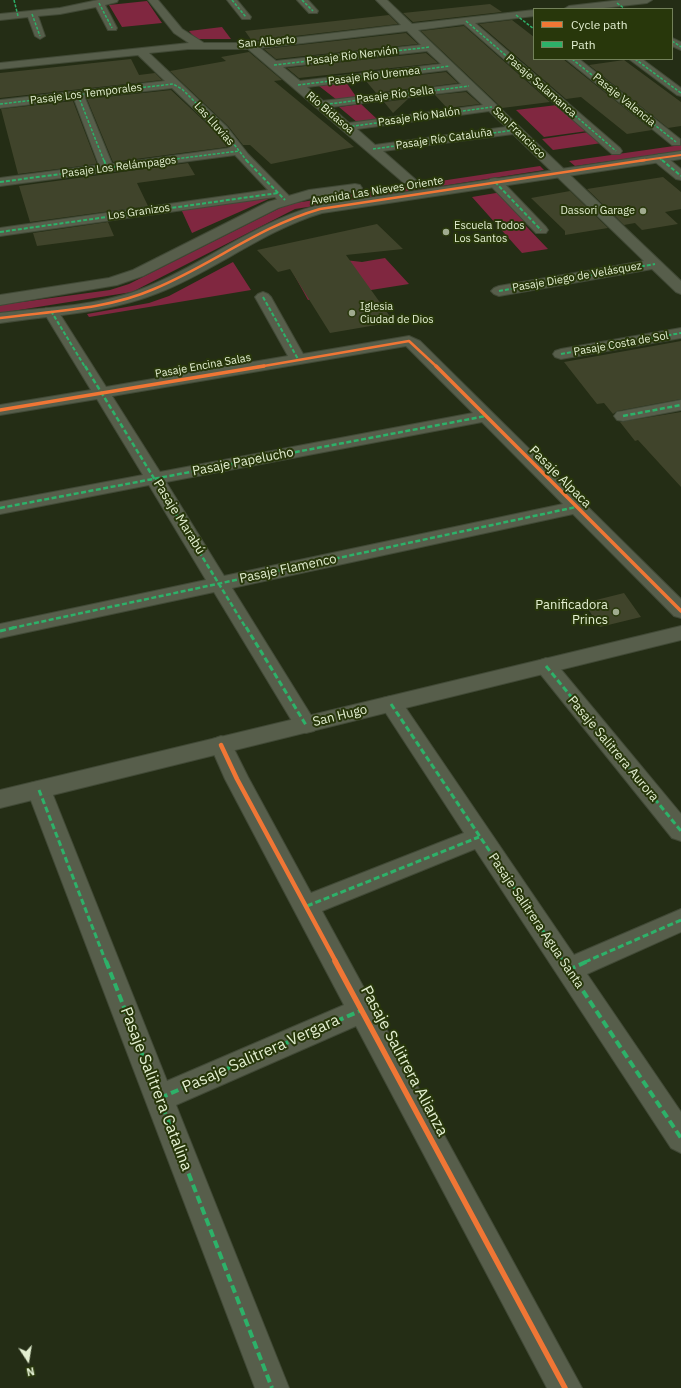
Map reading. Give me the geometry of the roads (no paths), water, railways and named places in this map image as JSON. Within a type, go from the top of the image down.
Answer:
[{"type":"street","points":[[14,0],[18,16]]},
{"type":"street","points":[[0,17],[32,14],[114,0]]},
{"type":"street","points":[[154,0],[178,31],[200,45]]},
{"type":"street","points":[[232,0],[246,17]]},
{"type":"street","points":[[302,0],[313,11]]},
{"type":"street","name":"San Francisco","points":[[381,0],[681,289]]},
{"type":"street","points":[[586,8],[621,6],[647,0]]},
{"type":"street","points":[[99,3],[112,28]]},
{"type":"street","name":"San Alberto","points":[[0,66],[200,45],[251,46],[533,13]]},
{"type":"street","points":[[32,14],[40,36]]},
{"type":"street","points":[[516,15],[533,28]]},
{"type":"street","name":"Pasaje Salamanca","points":[[466,21],[616,150]]},
{"type":"street","name":"Río Bidasoa","points":[[251,46],[409,180]]},
{"type":"street","name":"Pasaje Río Nervión","points":[[274,66],[430,47]]},
{"type":"street","name":"Las Lluvias","points":[[140,51],[173,84],[182,89],[223,130],[238,151],[282,197]]},
{"type":"street","name":"Pasaje Valencia","points":[[573,60],[678,142]]},
{"type":"street","points":[[636,60],[681,93]]},
{"type":"street","name":"Pasaje Río Uremea","points":[[298,85],[450,66]]},
{"type":"street","name":"Pasaje Los Temporales","points":[[0,104],[173,84]]},
{"type":"street","name":"Pasaje Río Sella","points":[[321,105],[470,86]]},
{"type":"street","points":[[78,95],[108,168]]},
{"type":"street","name":"Pasaje Río Nalón","points":[[347,127],[492,107]]},
{"type":"street","name":"Pasaje Río Cataluña","points":[[373,149],[515,130]]},
{"type":"street","points":[[661,144],[678,142]]},
{"type":"street","points":[[601,153],[631,148]]},
{"type":"street","name":"Pasaje Los Relámpagos","points":[[0,182],[238,151]]},
{"type":"street","name":"Avenida Las Nieves Oriente","points":[[0,318],[115,301],[154,290],[280,222],[304,213],[332,206],[681,155]]},
{"type":"street","points":[[532,162],[566,158]]},
{"type":"street","points":[[659,158],[681,176]]},
{"type":"street","name":"Avenida Las Nieves Oriente","points":[[395,182],[425,178]]},
{"type":"street","points":[[496,182],[541,230]]},
{"type":"street","name":"Avenida Las Nieves Oriente","points":[[0,300],[99,285],[126,278],[263,210],[282,197],[365,186]]},
{"type":"street","name":"Los Granizos","points":[[0,232],[282,197]]},
{"type":"street","name":"Pasaje Diego de Velásquez","points":[[499,290],[655,264]]},
{"type":"street","points":[[263,297],[298,359]]},
{"type":"street","name":"Pasaje Marabú","points":[[51,310],[306,724]]},
{"type":"street","name":"Pasaje Costa de Sol","points":[[561,354],[681,333]]},
{"type":"street","name":"Pasaje Encina Salas","points":[[0,410],[409,341]]},
{"type":"street","name":"Pasaje Alpaca","points":[[409,341],[414,344],[681,611]]},
{"type":"street","points":[[623,416],[681,405]]},
{"type":"street","name":"Pasaje Papelucho","points":[[0,508],[486,416]]},
{"type":"street","name":"Pasaje Flamenco","points":[[0,631],[576,507]]},
{"type":"street","name":"San Hugo","points":[[0,799],[681,633]]},
{"type":"street","name":"Pasaje Salitrera Aurora","points":[[546,666],[681,831]]},
{"type":"street","name":"Pasaje Salitrera Agua Santa","points":[[391,704],[681,1138]]},
{"type":"street","name":"Pasaje Salitrera Alianza","points":[[221,745],[237,779],[307,906],[565,1388]]},
{"type":"street","name":"Pasaje Salitrera Catalina","points":[[39,790],[272,1388]]},
{"type":"street","points":[[307,906],[479,837]]},
{"type":"street","points":[[568,970],[681,920]]},
{"type":"street","name":"Pasaje Salitrera Vergara","points":[[160,1098],[362,1010]]},
{"type":"place","name":"Dassori Garage","points":[[643,211]]},
{"type":"place","name":"Escuela Todos Los Santos","points":[[446,232]]},
{"type":"place","name":"Iglesia Ciudad de Dios","points":[[352,313]]},
{"type":"place","name":"Panificadora Princs","points":[[616,612]]}]
